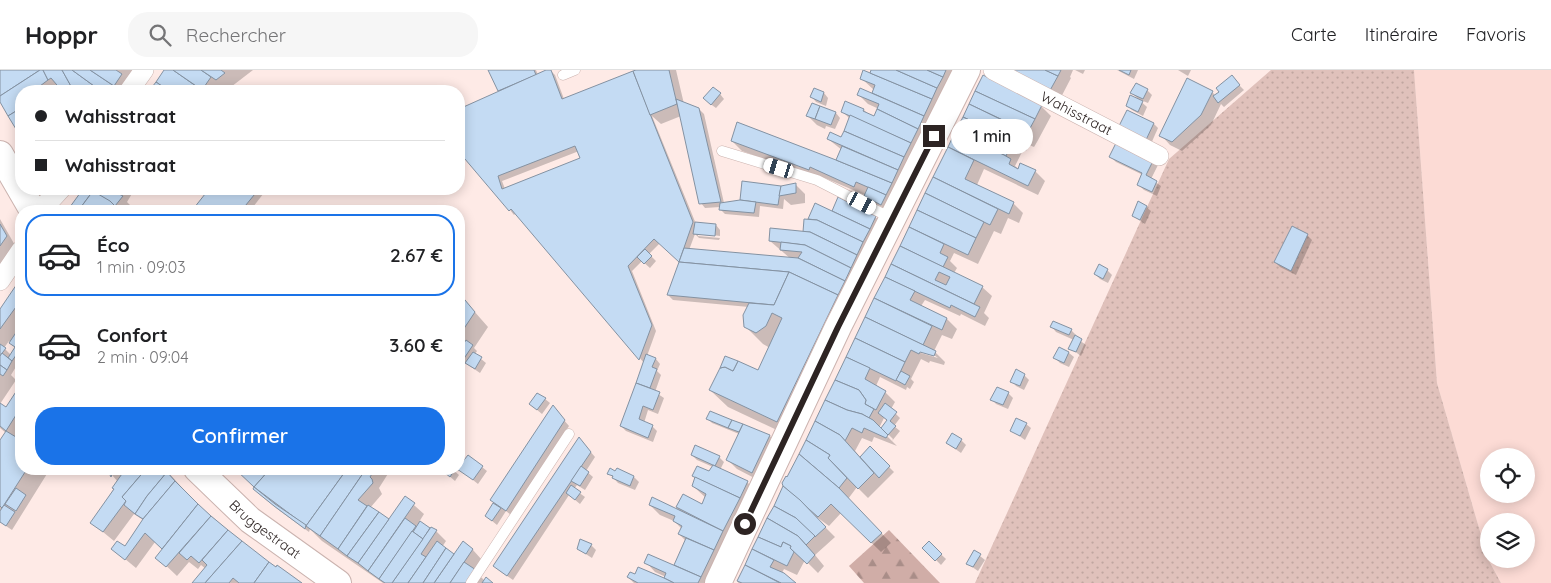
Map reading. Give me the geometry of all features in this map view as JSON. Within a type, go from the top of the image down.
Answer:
[{"type":"street","points":[[133,85],[144,70]]},
{"type":"street","points":[[718,583],[834,336],[967,70]]},
{"type":"street","name":"Wahisstraat","points":[[994,70],[1159,156]]},
{"type":"street","points":[[0,154],[15,180]]},
{"type":"street","points":[[42,205],[55,195]]},
{"type":"street","points":[[0,281],[15,259]]},
{"type":"street","name":"Bruggestraat","points":[[203,475],[250,520],[338,583]]},
{"type":"lane","points":[[563,75],[575,70]]},
{"type":"lane","points":[[722,151],[817,180],[892,218]]},
{"type":"lane","points":[[471,583],[569,434]]},
{"type":"shaded area","points":[[1271,70],[1414,70],[1437,383],[1480,531],[1480,568],[1493,568],[1501,583],[975,583],[1169,159]]},
{"type":"shaded area","points":[[1414,70],[1551,70],[1551,583],[1501,583],[1493,568],[1535,568],[1535,513],[1480,513],[1480,531],[1437,383]]},
{"type":"green space","points":[[889,530],[940,583],[864,583],[849,566]]},
{"type":"building","points":[[0,70],[40,70],[15,85],[0,96]]},
{"type":"building","points":[[40,70],[43,70],[48,80],[41,85],[17,85]]},
{"type":"building","points":[[43,70],[62,70],[70,85],[57,85],[51,78],[48,80]]},
{"type":"building","points":[[62,70],[72,70],[93,85],[70,85]]},
{"type":"building","points":[[72,70],[90,70],[112,85],[93,85]]},
{"type":"building","points":[[90,70],[116,70],[122,74],[115,85]]},
{"type":"building","points":[[164,70],[173,70],[194,85],[160,85],[156,82]]},
{"type":"building","points":[[173,70],[201,70],[211,77],[205,85],[195,85]]},
{"type":"building","points":[[201,70],[221,70],[225,73],[216,80]]},
{"type":"building","points":[[488,70],[534,70],[536,75],[498,91]]},
{"type":"building","points":[[546,70],[551,70],[562,99],[633,71],[693,222],[679,262],[654,239],[628,266],[652,325],[639,360],[511,209],[509,211],[465,159],[465,106]],"holes":[[[575,146],[580,158],[502,189],[498,176]]]},
{"type":"building","points":[[669,70],[677,104],[650,115],[633,71]]},
{"type":"building","points":[[863,70],[932,99],[924,116],[872,93],[875,85],[860,79]]},
{"type":"building","points":[[871,70],[896,70],[937,88],[932,99],[870,73]]},
{"type":"building","points":[[896,70],[927,70],[943,77],[937,88]]},
{"type":"building","points":[[927,70],[946,70],[943,77]]},
{"type":"building","points":[[999,70],[1045,70],[1058,76],[1048,94]]},
{"type":"building","points":[[1045,70],[1061,70],[1058,76]]},
{"type":"building","points":[[1119,70],[1131,70],[1129,75]]},
{"type":"building","points":[[983,75],[1042,105],[1035,119],[975,91]]},
{"type":"building","points":[[1232,75],[1240,85],[1218,103],[1213,96],[1219,92],[1216,88]]},
{"type":"building","points":[[1187,78],[1213,91],[1201,115],[1172,142],[1159,136]]},
{"type":"building","points":[[1136,83],[1148,89],[1143,99],[1130,93]]},
{"type":"building","points":[[15,86],[15,112],[8,116],[0,102],[0,96]]},
{"type":"building","points":[[713,87],[721,93],[711,105],[703,98]]},
{"type":"building","points":[[814,88],[824,92],[821,102],[810,97]]},
{"type":"building","points":[[860,88],[924,116],[918,129],[877,109],[879,104],[857,95]]},
{"type":"building","points":[[975,91],[1035,119],[1028,132],[969,104]]},
{"type":"building","points":[[1130,95],[1143,101],[1138,112],[1126,106]]},
{"type":"building","points":[[676,99],[699,108],[721,202],[699,204]]},
{"type":"building","points":[[845,101],[864,109],[863,111],[874,116],[877,109],[918,129],[911,143],[841,112]]},
{"type":"building","points":[[812,103],[820,106],[815,119],[806,116]]},
{"type":"building","points":[[969,104],[1027,132],[1023,138],[1019,136],[1016,142],[963,117]]},
{"type":"building","points":[[820,106],[836,112],[831,125],[815,119]]},
{"type":"building","points":[[1127,110],[1154,123],[1145,142],[1118,128]]},
{"type":"building","points":[[15,112],[15,127],[8,116]]},
{"type":"building","points":[[850,115],[911,143],[904,157],[844,131]]},
{"type":"building","points":[[963,117],[1013,141],[1006,156],[955,132]]},
{"type":"building","points":[[737,122],[892,183],[886,195],[856,182],[854,187],[810,167],[809,170],[731,141]]},
{"type":"building","points":[[844,131],[904,157],[898,170],[827,139],[830,132],[841,137]]},
{"type":"building","points":[[955,132],[1011,159],[1009,164],[1018,169],[1020,163],[1036,170],[1028,186],[948,147]]},
{"type":"building","points":[[1117,141],[1154,159],[1146,175],[1157,181],[1152,192],[1137,185],[1142,173],[1109,157]]},
{"type":"building","points":[[842,146],[898,170],[892,183],[836,160]]},
{"type":"building","points":[[948,147],[974,160],[965,179],[1014,202],[1009,214],[933,177]]},
{"type":"building","points":[[933,177],[998,209],[990,225],[925,193]]},
{"type":"building","points":[[742,181],[781,186],[778,205],[740,200]]},
{"type":"building","points":[[796,183],[796,193],[779,196],[781,186]]},
{"type":"building","points":[[868,187],[886,195],[881,205],[864,196]]},
{"type":"building","points":[[925,193],[984,222],[976,238],[917,210]]},
{"type":"building","points":[[79,195],[90,195],[82,205],[71,205]]},
{"type":"building","points":[[90,195],[100,195],[114,205],[82,205]]},
{"type":"building","points":[[99,195],[123,196],[116,205]]},
{"type":"building","points":[[204,195],[254,195],[246,205],[196,205]]},
{"type":"building","points":[[838,197],[876,216],[870,229],[832,211]]},
{"type":"building","points":[[740,200],[756,202],[754,213],[719,210],[720,203]]},
{"type":"building","points":[[1138,201],[1147,206],[1140,220],[1132,216]]},
{"type":"building","points":[[815,203],[870,229],[863,242],[817,220],[808,219]]},
{"type":"building","points":[[917,210],[976,238],[968,255],[909,227]]},
{"type":"building","points":[[804,219],[817,220],[863,242],[857,255],[810,232],[803,232]]},
{"type":"building","points":[[695,222],[716,224],[715,236],[693,234]]},
{"type":"building","points":[[0,224],[7,236],[0,246]]},
{"type":"building","points":[[1292,226],[1308,234],[1291,271],[1274,262]]},
{"type":"building","points":[[909,227],[944,244],[940,253],[948,257],[943,267],[900,246]]},
{"type":"building","points":[[770,228],[810,232],[857,255],[851,268],[805,245],[769,241]]},
{"type":"building","points":[[781,242],[805,245],[851,268],[845,281],[798,258],[802,252],[780,250]]},
{"type":"building","points":[[900,246],[983,286],[974,304],[891,264]],"holes":[[[939,272],[950,277],[946,285],[935,280]]]},
{"type":"building","points":[[684,248],[798,258],[845,281],[838,295],[789,272],[679,262]]},
{"type":"building","points":[[645,249],[652,256],[644,264],[637,257]]},
{"type":"building","points":[[679,262],[789,272],[774,305],[667,295]]},
{"type":"building","points":[[891,264],[980,307],[975,317],[951,305],[950,308],[885,277]]},
{"type":"building","points":[[1099,264],[1108,269],[1103,279],[1094,274]]},
{"type":"building","points":[[789,272],[838,295],[777,422],[709,390],[720,368],[725,367],[733,371],[738,361],[758,370],[782,318],[772,313],[766,326],[756,333],[744,327],[743,315],[749,303],[774,305]]},
{"type":"building","points":[[885,277],[915,291],[910,300],[947,318],[942,330],[874,298]]},
{"type":"building","points":[[15,287],[15,308],[0,329],[0,309]]},
{"type":"building","points":[[874,298],[932,326],[923,345],[865,317]]},
{"type":"building","points":[[465,300],[475,312],[465,327]]},
{"type":"building","points":[[865,317],[936,351],[934,356],[920,352],[919,354],[911,350],[905,362],[855,338]]},
{"type":"building","points":[[1053,321],[1072,329],[1069,335],[1050,327]]},
{"type":"building","points":[[15,334],[15,347],[9,343]]},
{"type":"building","points":[[1075,335],[1082,339],[1076,352],[1068,349]]},
{"type":"building","points":[[855,338],[905,362],[896,381],[846,357]]},
{"type":"building","points":[[466,340],[473,345],[465,357]]},
{"type":"building","points":[[0,344],[6,348],[0,356]]},
{"type":"building","points":[[15,347],[15,357],[12,361],[8,358]]},
{"type":"building","points":[[1059,347],[1069,352],[1064,363],[1053,358]]},
{"type":"building","points":[[473,352],[482,357],[475,369],[465,363]]},
{"type":"building","points":[[2,353],[12,361],[7,370],[0,365]]},
{"type":"building","points":[[646,354],[656,358],[652,367],[657,369],[650,388],[636,383]]},
{"type":"building","points":[[725,356],[738,361],[733,371],[725,367],[720,368]]},
{"type":"building","points":[[846,357],[870,368],[865,379],[886,391],[876,410],[865,404],[866,400],[859,390],[835,380]]},
{"type":"building","points":[[0,365],[7,370],[3,376],[0,374]]},
{"type":"building","points":[[1016,369],[1025,374],[1020,386],[1010,382]]},
{"type":"building","points":[[901,371],[910,376],[905,385],[896,380]]},
{"type":"building","points":[[835,380],[859,390],[866,400],[865,404],[874,409],[869,418],[825,400]]},
{"type":"building","points":[[636,383],[660,392],[653,410],[643,406],[639,419],[653,425],[648,438],[620,426]]},
{"type":"building","points":[[997,387],[1009,392],[1003,405],[990,400]]},
{"type":"building","points":[[15,393],[15,417],[6,431],[0,426],[0,403],[6,407]]},
{"type":"building","points":[[537,393],[546,398],[537,410],[529,404]]},
{"type":"building","points":[[825,400],[873,420],[888,435],[886,438],[864,428],[862,433],[852,428],[845,441],[840,435],[815,421]]},
{"type":"building","points":[[885,403],[897,412],[890,421],[896,426],[888,435],[881,428],[887,420],[878,413]]},
{"type":"building","points":[[553,405],[565,420],[506,511],[490,500]]},
{"type":"building","points":[[710,411],[732,420],[728,428],[706,419]]},
{"type":"building","points":[[1016,418],[1027,423],[1020,436],[1010,431]]},
{"type":"building","points":[[732,420],[743,424],[739,432],[728,428]]},
{"type":"building","points":[[815,421],[840,435],[874,473],[858,489],[828,458],[830,455],[806,440]]},
{"type":"building","points":[[743,424],[770,435],[752,473],[726,460]]},
{"type":"building","points":[[6,431],[15,436],[15,475],[23,475],[2,508],[0,506],[0,440]]},
{"type":"building","points":[[952,433],[962,439],[956,449],[946,443]]},
{"type":"building","points":[[579,437],[591,452],[507,576],[493,566]]},
{"type":"building","points":[[806,440],[830,455],[828,458],[847,478],[839,488],[799,454]]},
{"type":"building","points":[[695,445],[720,456],[715,466],[691,455]]},
{"type":"building","points":[[870,446],[890,466],[879,478],[860,457]]},
{"type":"building","points":[[799,454],[839,488],[882,533],[871,543],[831,504],[818,517],[783,486],[782,483]]},
{"type":"building","points":[[468,455],[483,466],[473,480],[465,474],[465,459]]},
{"type":"building","points":[[713,465],[748,481],[740,498],[692,476],[697,466],[709,471]]},
{"type":"building","points":[[581,466],[589,472],[580,486],[571,481]]},
{"type":"building","points":[[610,468],[615,471],[617,468],[634,476],[630,486],[607,474]]},
{"type":"building","points":[[121,475],[141,475],[122,497],[126,501],[103,532],[90,523],[114,489],[112,488]]},
{"type":"building","points":[[141,475],[164,475],[135,514],[124,505],[126,501],[122,497]]},
{"type":"building","points":[[164,475],[170,475],[175,481],[143,519],[135,514]]},
{"type":"building","points":[[241,475],[265,475],[254,487]]},
{"type":"building","points":[[265,475],[343,475],[306,526],[254,487]]},
{"type":"building","points":[[343,475],[362,475],[320,536],[306,526]]},
{"type":"building","points":[[362,475],[371,475],[370,477],[373,483],[358,500],[367,506],[338,549],[320,536]]},
{"type":"building","points":[[695,477],[740,498],[723,531],[676,507],[683,494],[702,504],[706,494],[692,486]]},
{"type":"building","points":[[175,481],[198,504],[162,549],[145,533],[125,560],[111,549],[117,541],[125,546],[143,519]]},
{"type":"building","points":[[571,485],[581,492],[575,500],[566,493]]},
{"type":"building","points":[[783,486],[800,500],[826,527],[815,537],[796,518],[774,506]]},
{"type":"building","points":[[254,487],[306,525],[305,529],[253,489]]},
{"type":"building","points":[[16,488],[26,495],[16,511],[5,504]]},
{"type":"building","points":[[405,496],[415,503],[368,571],[358,563]]},
{"type":"building","points":[[652,497],[723,531],[714,550],[678,534],[682,526],[673,521],[675,516],[649,505]]},
{"type":"building","points":[[493,503],[501,508],[492,521],[485,516]]},
{"type":"building","points":[[198,504],[211,516],[166,567],[155,558]]},
{"type":"building","points":[[4,505],[15,512],[6,526],[0,522],[0,511]]},
{"type":"building","points":[[368,505],[379,512],[347,556],[338,549]]},
{"type":"building","points":[[774,506],[796,518],[815,536],[806,545],[798,536],[767,518]]},
{"type":"building","points":[[379,512],[389,519],[358,563],[347,556]]},
{"type":"building","points":[[211,516],[228,530],[199,563],[191,556],[187,560],[179,553]]},
{"type":"building","points":[[405,518],[416,526],[379,579],[368,571]]},
{"type":"building","points":[[767,518],[798,536],[815,555],[807,564],[790,548],[791,546],[783,542],[781,547],[758,537]]},
{"type":"building","points":[[420,521],[430,528],[423,539],[413,532]]},
{"type":"building","points":[[431,527],[437,530],[421,554],[426,557],[408,583],[392,583]]},
{"type":"building","points":[[228,530],[242,541],[205,583],[192,583],[207,565],[202,560]]},
{"type":"building","points":[[412,531],[423,539],[392,583],[385,583],[379,579]]},
{"type":"building","points":[[758,537],[781,547],[783,542],[791,546],[790,548],[794,552],[787,566],[752,549]]},
{"type":"building","points":[[686,538],[714,550],[701,577],[674,565]]},
{"type":"building","points":[[580,539],[592,544],[586,554],[577,549]]},
{"type":"building","points":[[242,541],[269,562],[254,583],[239,583],[233,578],[229,583],[205,583]]},
{"type":"building","points":[[437,541],[446,548],[423,583],[408,583]]},
{"type":"building","points":[[463,541],[473,549],[450,583],[434,583]]},
{"type":"building","points":[[929,541],[942,554],[935,561],[922,548]]},
{"type":"building","points":[[446,548],[454,554],[434,583],[423,583]]},
{"type":"building","points":[[752,549],[774,560],[770,567],[784,573],[796,583],[781,583],[745,565]]},
{"type":"building","points":[[974,550],[981,554],[973,567],[966,564]]},
{"type":"building","points":[[648,554],[701,577],[698,583],[674,583],[664,578],[666,573],[644,563]]},
{"type":"building","points":[[269,562],[276,567],[277,565],[302,583],[254,583]]},
{"type":"building","points":[[464,562],[476,570],[467,583],[450,583]]},
{"type":"building","points":[[745,565],[780,583],[742,583],[737,581]]},
{"type":"building","points":[[638,567],[674,583],[638,583],[627,577],[630,572],[635,574]]},
{"type":"building","points":[[486,577],[493,583],[482,583]]},
{"type":"route","points":[[745,524],[838,327],[934,136]]}]
